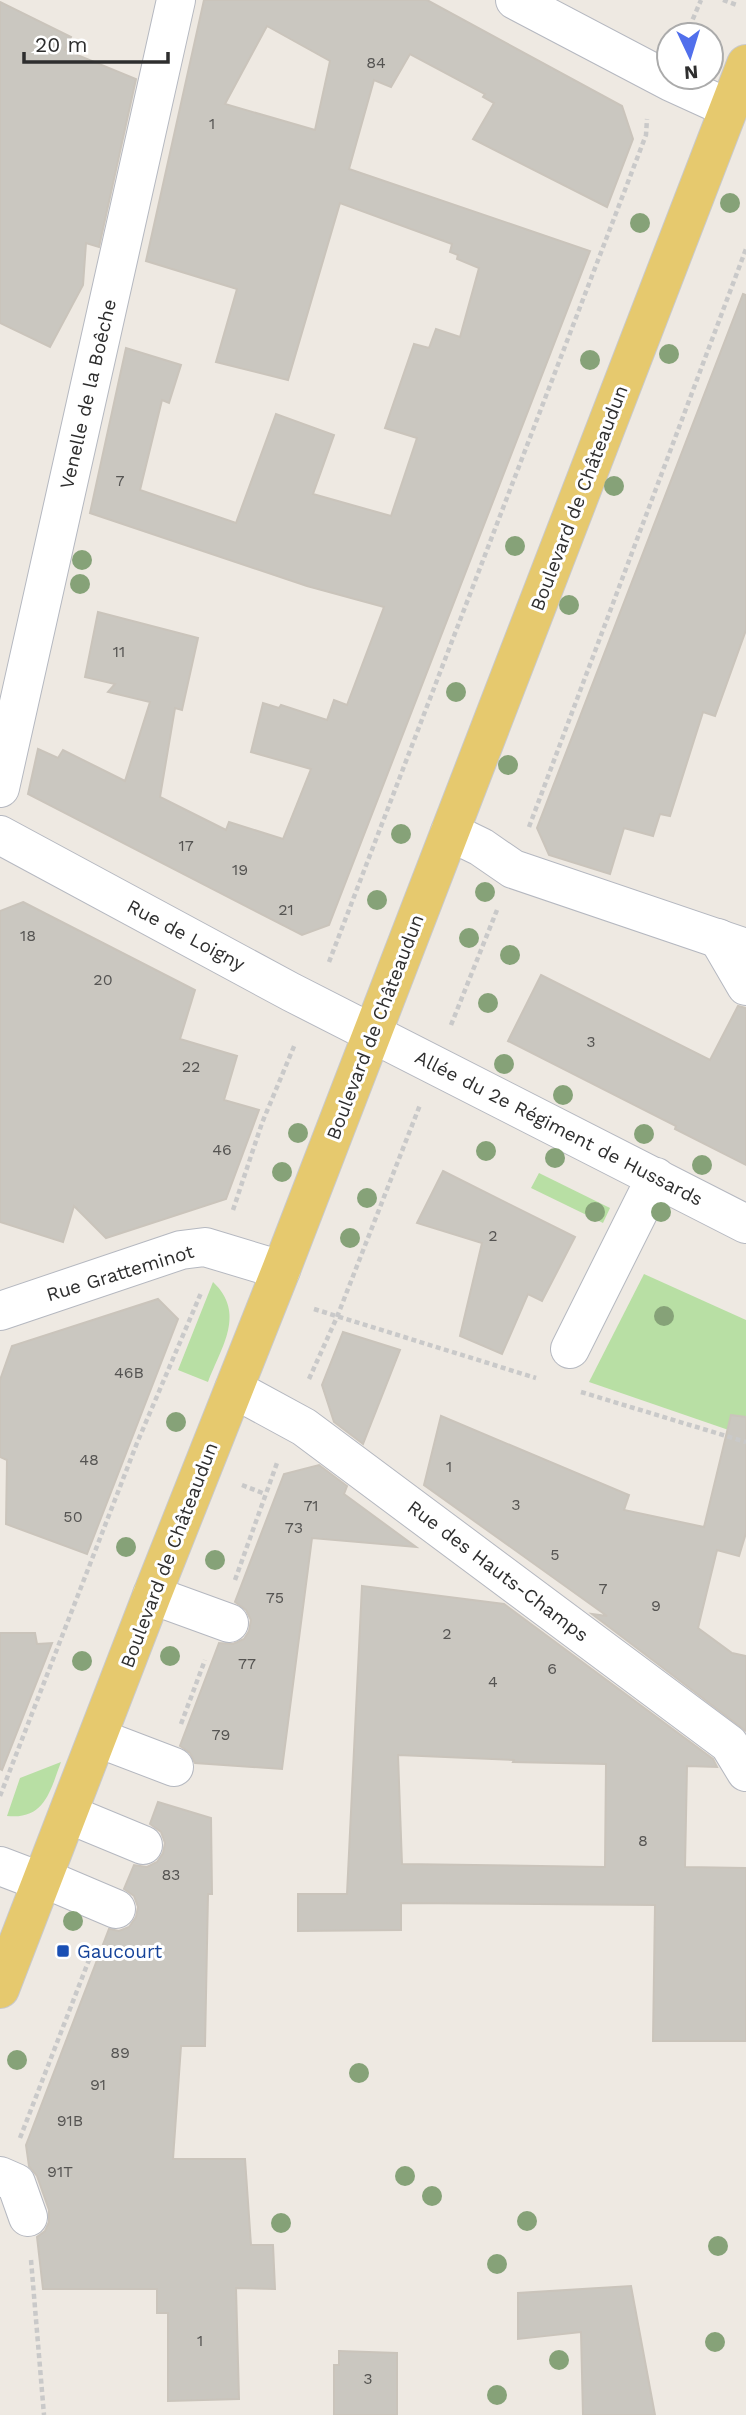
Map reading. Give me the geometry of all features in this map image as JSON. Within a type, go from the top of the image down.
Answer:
[{"type":"main road","name":"Boulevard de Châteaudun","points":[[0,1989],[281,1270],[746,64]]},
{"type":"street","name":"Venelle de la Boêche","points":[[0,788],[176,0]]},
{"type":"street","points":[[515,0],[671,82],[728,108]]},
{"type":"street","points":[[450,832],[481,847],[513,869],[732,943],[746,986]]},
{"type":"street","name":"Rue de Loigny","points":[[0,835],[291,992],[373,1032]]},
{"type":"street","name":"Allée du 2e Régiment de Hussards","points":[[373,1032],[746,1223]]},
{"type":"street","points":[[570,1349],[656,1178]]},
{"type":"street","name":"Rue Gratteminot","points":[[0,1311],[181,1250],[205,1247],[281,1270]]},
{"type":"street","name":"Rue des Hauts-Champs","points":[[234,1389],[304,1427],[729,1744],[746,1772]]},
{"type":"street","points":[[152,1595],[229,1623]]},
{"type":"street","points":[[98,1738],[174,1767]]},
{"type":"street","points":[[68,1814],[143,1845]]},
{"type":"street","points":[[0,1866],[116,1909]]},
{"type":"street","points":[[0,2176],[16,2183],[28,2217]]},
{"type":"path","points":[[692,21],[701,0]]},
{"type":"path","points":[[723,0],[737,5]]},
{"type":"path","points":[[328,964],[646,135],[648,115]]},
{"type":"path","points":[[448,1033],[513,869],[746,249]]},
{"type":"path","points":[[237,1197],[262,1123],[297,1039]]},
{"type":"path","points":[[305,1389],[337,1317],[424,1097]]},
{"type":"path","points":[[0,1796],[137,1443],[203,1287]]},
{"type":"path","points":[[313,1308],[548,1382]]},
{"type":"path","points":[[574,1390],[746,1442]]},
{"type":"path","points":[[28,2217],[44,2415]]},
{"type":"green space","points":[[539,1173],[610,1208],[603,1223],[531,1188]]},
{"type":"green space","points":[[644,1274],[746,1320],[746,1436],[589,1382]]},
{"type":"green space","points":[[213,1282],[223,1294],[230,1318],[224,1343],[208,1382],[178,1370]]},
{"type":"green space","points":[[61,1762],[49,1793],[38,1808],[20,1816],[7,1816],[20,1778]]},
{"type":"building","points":[[204,0],[427,0],[622,106],[633,139],[607,207],[473,139],[494,103],[483,97],[485,94],[410,54],[391,87],[374,80],[349,169],[590,251],[329,925],[302,935],[28,794],[38,749],[58,758],[63,750],[125,781],[150,702],[108,692],[115,684],[85,677],[98,612],[198,638],[182,710],[175,708],[160,797],[226,830],[229,822],[283,839],[311,769],[251,752],[263,703],[279,708],[281,705],[327,720],[334,700],[347,705],[384,607],[307,586],[90,513],[126,348],[181,365],[169,403],[162,400],[140,490],[236,523],[276,414],[334,435],[313,494],[391,516],[417,438],[385,428],[414,344],[429,348],[436,329],[460,337],[479,268],[457,259],[458,255],[450,252],[452,244],[340,203],[288,380],[216,362],[237,289],[146,261]],"holes":[[[267,26],[330,61],[315,130],[225,104]]]},
{"type":"building","points":[[0,2],[71,37],[65,50],[136,79],[99,247],[86,243],[83,285],[50,347],[0,323]]},
{"type":"building","points":[[743,294],[746,295],[746,630],[715,716],[703,712],[670,816],[660,814],[653,836],[624,828],[610,874],[549,855],[537,828]]},
{"type":"building","points":[[23,902],[195,990],[180,1039],[237,1056],[224,1100],[259,1110],[226,1199],[106,1238],[74,1206],[63,1242],[0,1222],[0,911]]},
{"type":"building","points":[[541,975],[710,1060],[738,1006],[746,1008],[746,1165],[675,1129],[676,1126],[508,1041]]},
{"type":"building","points":[[443,1171],[575,1237],[542,1301],[528,1294],[502,1354],[460,1336],[482,1243],[417,1223]]},
{"type":"building","points":[[158,1299],[178,1319],[87,1554],[6,1524],[7,1460],[0,1457],[0,1380],[12,1346]]},
{"type":"building","points":[[343,1332],[400,1350],[363,1444],[334,1422],[322,1385]]},
{"type":"building","points":[[731,1415],[746,1417],[746,1533],[739,1556],[717,1550],[698,1628],[732,1653],[746,1656],[746,1731],[592,1614],[607,1616],[424,1485],[441,1416],[629,1495],[624,1510],[704,1527]]},
{"type":"building","points":[[319,1465],[347,1486],[344,1494],[416,1547],[312,1538],[282,1769],[195,1763],[190,1753],[180,1746],[219,1643],[233,1644],[244,1639],[249,1631],[251,1620],[246,1610],[235,1602],[284,1474]]},
{"type":"building","points":[[362,1586],[504,1604],[713,1759],[717,1767],[687,1766],[685,1867],[746,1868],[746,2041],[653,2041],[655,1905],[401,1903],[401,1930],[298,1931],[298,1894],[347,1894]],"holes":[[[398,1755],[514,1760],[513,1762],[606,1764],[605,1867],[402,1864]]]},
{"type":"building","points":[[0,1633],[35,1633],[37,1644],[52,1643],[2,1770],[0,1769]]},
{"type":"building","points":[[158,1802],[211,1818],[212,1894],[208,1894],[205,2046],[181,2046],[173,2159],[245,2159],[251,2245],[273,2245],[275,2289],[236,2288],[239,2399],[168,2401],[168,2313],[157,2313],[157,2289],[43,2289],[37,2237],[45,2231],[49,2222],[49,2210],[37,2176],[29,2166],[26,2145],[109,1929],[119,1931],[129,1927],[136,1917],[138,1907],[134,1896],[124,1889],[134,1865],[147,1867],[157,1862],[163,1853],[165,1843],[161,1832],[150,1824]]},
{"type":"building","points":[[631,2286],[655,2415],[583,2415],[581,2332],[518,2339],[518,2293]]},
{"type":"building","points":[[339,2351],[397,2353],[397,2415],[334,2415],[334,2365],[339,2365]]},
{"type":"place","name":"Gaucourt","points":[[63,1951]]}]
